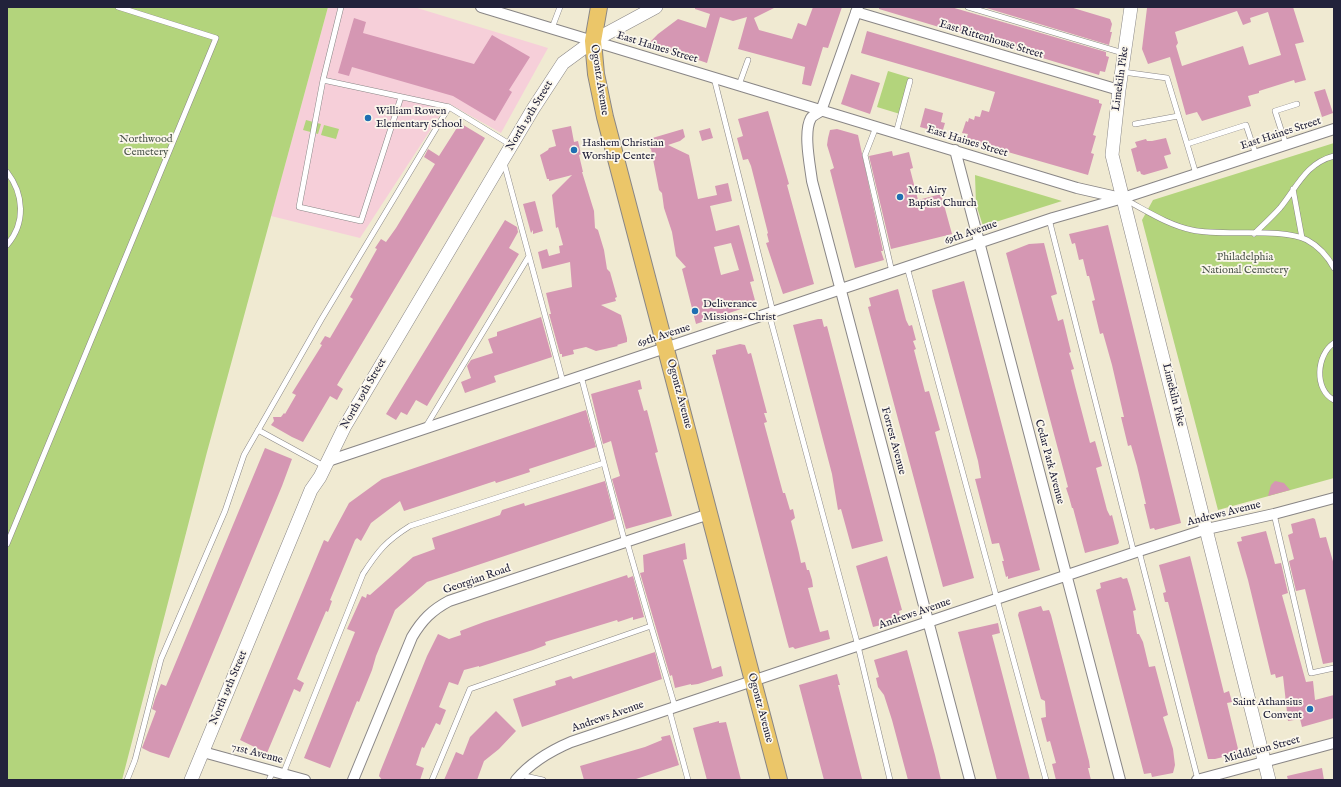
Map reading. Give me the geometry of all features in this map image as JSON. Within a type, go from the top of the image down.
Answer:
[{"type":"main road","name":"Ogontz Avenue","points":[[600,7],[593,41],[596,74],[605,118],[779,780]]},
{"type":"street","name":"East Haines Street","points":[[481,7],[1077,188],[1123,198],[1334,129]]},
{"type":"street","name":"North 19th Street","points":[[191,780],[311,490],[326,464],[344,426],[511,146],[563,63],[593,41],[656,7]]},
{"type":"street","name":"Limekiln Pike","points":[[1131,7],[1121,72],[1112,155],[1269,780]]},
{"type":"street","name":"East Rittenhouse Street","points":[[857,10],[1119,90]]},
{"type":"street","points":[[821,111],[857,10]]},
{"type":"street","name":"Forrest Avenue","points":[[821,111],[811,118],[808,130],[808,155],[812,180],[970,780]]},
{"type":"street","name":"Cedar Park Avenue","points":[[955,150],[1120,780]]},
{"type":"street","name":"69th Avenue","points":[[326,464],[424,429],[1050,219],[1123,198]]},
{"type":"street","name":"Andrews Avenue","points":[[518,778],[533,763],[552,750],[753,680],[1207,529],[1274,514],[1334,498]]},
{"type":"street","name":"Georgian Road","points":[[353,780],[412,637],[421,622],[437,608],[449,601],[710,514]]},
{"type":"street","name":"Middleton Street","points":[[1197,780],[1334,745]]},
{"type":"street","name":"71st Avenue","points":[[203,752],[275,775],[305,780]]},
{"type":"lane","points":[[7,544],[216,38],[118,7]]},
{"type":"lane","points":[[341,7],[323,80],[299,207],[361,221],[402,97]]},
{"type":"lane","points":[[552,28],[560,7]]},
{"type":"lane","points":[[968,7],[1124,53]]},
{"type":"lane","points":[[739,85],[748,60]]},
{"type":"lane","points":[[1121,72],[1167,78],[1196,174]]},
{"type":"lane","points":[[714,78],[771,313],[858,646],[890,780]]},
{"type":"lane","points":[[323,80],[449,107],[511,146]]},
{"type":"lane","points":[[896,133],[910,81]]},
{"type":"lane","points":[[1286,145],[1275,111],[1297,104]]},
{"type":"lane","points":[[127,780],[135,760],[161,659],[225,511],[244,455],[321,320],[449,107]]},
{"type":"lane","points":[[1135,124],[1178,116]]},
{"type":"lane","points":[[1187,144],[1246,125],[1256,155]]},
{"type":"lane","points":[[876,127],[865,154],[892,272]]},
{"type":"lane","points":[[1254,234],[1280,208],[1309,168],[1321,160],[1334,156]]},
{"type":"lane","points":[[503,160],[563,382]]},
{"type":"lane","points":[[7,172],[15,182],[21,201],[20,220],[13,238],[7,245]]},
{"type":"lane","points":[[1293,189],[1302,238]]},
{"type":"lane","points":[[1123,198],[1169,222],[1191,230],[1220,234],[1280,234],[1302,238],[1319,249],[1334,268]]},
{"type":"lane","points":[[1050,219],[1136,552],[1197,780]]},
{"type":"lane","points":[[424,429],[528,256]]},
{"type":"lane","points":[[907,267],[1046,780]]},
{"type":"lane","points":[[1334,343],[1328,348],[1323,357],[1320,373],[1322,388],[1326,394],[1334,400]]},
{"type":"lane","points":[[581,376],[626,542],[651,626],[672,708],[688,780]]},
{"type":"lane","points":[[258,430],[326,464]]},
{"type":"lane","points":[[275,775],[363,574],[379,550],[390,538],[410,526],[604,463]]},
{"type":"lane","points":[[1274,514],[1311,673],[1334,668]]},
{"type":"lane","points":[[432,780],[470,689],[651,626]]},
{"type":"lane","points":[[518,778],[542,780]]},
{"type":"shaded area","name":"William Rowen Elementary School","points":[[328,7],[414,7],[548,48],[501,133],[448,103],[360,238],[271,216]]},
{"type":"green space","name":"Northwood Cemetery","points":[[7,7],[328,7],[207,452],[122,780],[7,780]]},
{"type":"green space","points":[[888,71],[911,78],[900,114],[877,107]]},
{"type":"green space","points":[[306,120],[321,124],[318,134],[303,130]]},
{"type":"green space","points":[[324,125],[339,129],[336,139],[321,135]]},
{"type":"green space","name":"Philadelphia National Cemetery","points":[[1334,143],[1334,478],[1218,510],[1142,220],[1153,200]]},
{"type":"green space","points":[[975,175],[1062,201],[983,226],[976,204]]},
{"type":"building","points":[[695,7],[776,7],[754,18],[759,30],[792,39],[798,23],[806,26],[813,7],[842,7],[828,48],[823,47],[811,86],[802,84],[805,67],[738,49],[747,17],[733,21],[720,17],[707,63],[663,48],[663,50],[647,45],[658,34],[678,19],[706,28],[710,14],[695,9]]},
{"type":"building","points":[[879,7],[951,7],[1106,52],[1106,56],[1109,57],[1105,72],[1100,71],[1099,75],[879,9]]},
{"type":"building","points":[[983,7],[1070,7],[1110,19],[1112,24],[1110,32],[1112,32],[1109,45]]},
{"type":"building","points":[[1293,7],[1304,42],[1295,44],[1306,80],[1295,83],[1294,80],[1259,91],[1259,93],[1248,96],[1251,106],[1202,121],[1197,112],[1186,115],[1170,57],[1148,64],[1142,49],[1147,8]],"holes":[[[1237,11],[1243,25],[1251,22],[1250,18],[1268,12],[1281,55],[1249,65],[1243,46],[1182,66],[1176,46],[1178,43],[1175,32]]]},
{"type":"building","points":[[354,18],[366,22],[363,33],[474,64],[492,35],[530,57],[509,90],[512,92],[495,121],[453,96],[352,67],[349,76],[338,73]]},
{"type":"building","points":[[867,31],[1099,100],[1099,103],[1102,104],[1093,135],[1096,136],[1091,153],[1094,154],[1088,175],[966,140],[968,134],[962,133],[966,121],[968,122],[969,118],[974,120],[975,116],[980,117],[982,110],[989,112],[995,92],[861,53]]},
{"type":"building","points":[[851,74],[880,83],[870,114],[841,104]]},
{"type":"building","points":[[1325,89],[1333,113],[1322,117],[1314,92]]},
{"type":"building","points":[[925,108],[943,113],[941,122],[945,123],[942,133],[920,127]]},
{"type":"building","points":[[768,111],[789,184],[787,185],[814,284],[783,294],[766,243],[769,242],[768,233],[751,166],[748,159],[743,160],[737,138],[743,136],[738,119]]},
{"type":"building","points":[[460,123],[485,138],[337,385],[343,389],[337,400],[330,396],[303,442],[271,425],[274,421],[273,417],[281,417],[284,413],[285,414],[296,395],[292,393],[322,345],[320,344],[325,336],[330,338],[353,299],[350,297],[377,249],[375,248],[381,239],[386,242],[396,228],[435,164],[424,157],[428,149],[439,156]]},
{"type":"building","points":[[571,126],[574,142],[578,141],[581,154],[579,155],[582,172],[594,211],[595,228],[598,230],[604,250],[607,269],[610,272],[617,297],[615,298],[616,301],[601,305],[621,315],[627,342],[617,345],[618,346],[596,351],[586,347],[573,350],[574,354],[562,357],[549,314],[551,314],[546,293],[572,287],[570,262],[542,269],[538,252],[547,249],[549,256],[560,253],[559,246],[563,245],[558,227],[556,228],[552,195],[572,175],[549,181],[549,179],[547,179],[540,155],[549,148],[556,146],[552,130]]},
{"type":"building","points":[[710,128],[713,138],[702,141],[699,131]]},
{"type":"building","points":[[683,129],[685,137],[680,141],[668,145],[689,155],[698,199],[717,195],[715,186],[728,183],[732,201],[710,206],[716,231],[739,225],[754,281],[750,282],[756,304],[696,324],[682,269],[686,267],[676,256],[672,232],[664,208],[662,193],[659,190],[651,149],[648,147],[647,142],[649,139]],"holes":[[[731,243],[739,270],[721,275],[714,247]]]},
{"type":"building","points":[[837,129],[858,135],[883,251],[881,251],[884,260],[855,268],[830,170],[834,168],[827,145],[828,138],[830,130]]},
{"type":"building","points":[[1166,138],[1171,154],[1164,156],[1168,168],[1144,175],[1141,174],[1140,171],[1137,172],[1131,149],[1137,147],[1135,142],[1146,139],[1147,141],[1152,141]]},
{"type":"building","name":"Mt. Airy Baptist Church","points":[[892,151],[893,156],[909,152],[913,168],[910,169],[918,200],[941,194],[952,234],[891,249],[869,156]]},
{"type":"building","points":[[535,201],[543,231],[533,234],[533,230],[531,233],[523,204]]},
{"type":"building","points":[[505,220],[517,227],[518,232],[509,248],[519,254],[427,406],[416,400],[407,415],[401,412],[396,420],[386,414]]},
{"type":"building","points":[[1108,225],[1181,523],[1155,530],[1154,528],[1150,529],[1137,466],[1131,445],[1128,446],[1121,417],[1124,417],[1112,365],[1103,333],[1100,334],[1092,301],[1095,300],[1089,276],[1087,276],[1083,259],[1079,260],[1075,243],[1072,244],[1069,234]]},
{"type":"building","points":[[1044,243],[1057,294],[1051,296],[1058,321],[1063,319],[1071,352],[1069,353],[1074,369],[1071,370],[1075,386],[1090,443],[1095,441],[1102,466],[1096,468],[1107,510],[1110,516],[1112,515],[1119,542],[1118,544],[1085,553],[1066,488],[1068,487],[1006,253],[1029,244]]},
{"type":"building","points":[[964,281],[1040,570],[1008,579],[1008,576],[1006,577],[1002,561],[1004,561],[999,543],[992,544],[975,479],[981,478],[978,461],[932,290]]},
{"type":"building","points":[[898,289],[906,320],[909,326],[912,325],[916,340],[913,341],[916,349],[914,350],[925,392],[929,391],[940,430],[935,432],[974,578],[943,587],[868,307],[871,306],[869,298]]},
{"type":"building","points":[[541,317],[552,357],[494,376],[496,382],[465,393],[461,382],[471,378],[467,366],[471,360],[493,353],[488,339],[497,336],[497,332]]},
{"type":"building","points":[[822,319],[824,327],[827,326],[883,541],[852,549],[841,509],[838,510],[832,474],[793,325]]},
{"type":"building","points":[[740,344],[745,345],[748,354],[751,353],[767,413],[764,413],[767,422],[764,423],[783,493],[785,493],[790,510],[793,509],[795,518],[791,521],[801,563],[805,562],[812,580],[813,587],[808,588],[815,614],[820,632],[828,630],[830,639],[795,649],[793,647],[789,648],[787,641],[712,355],[716,354],[716,350]]},
{"type":"building","points":[[640,380],[642,389],[638,390],[644,411],[647,410],[658,452],[655,453],[672,516],[626,529],[612,479],[620,476],[611,441],[603,444],[591,394]]},
{"type":"building","points":[[586,410],[596,447],[529,469],[530,472],[496,483],[495,481],[404,511],[400,501],[371,523],[361,541],[357,538],[355,540],[330,600],[332,601],[328,612],[326,611],[297,679],[304,683],[300,692],[294,689],[267,753],[240,740],[324,540],[328,542],[349,503],[382,479]]},
{"type":"building","points":[[265,448],[292,459],[282,486],[169,758],[150,752],[142,748],[156,711],[152,709],[155,699],[161,684],[166,686]]},
{"type":"building","points":[[605,481],[615,519],[427,582],[395,610],[359,702],[357,701],[330,768],[304,758],[355,632],[347,629],[362,596],[366,598],[367,594],[370,595],[413,557],[435,549],[432,538],[500,515],[502,510],[524,503],[525,506]]},
{"type":"building","points":[[1275,481],[1284,483],[1290,490],[1268,496],[1271,485]]},
{"type":"building","points":[[1313,518],[1315,519],[1320,538],[1326,537],[1334,565],[1334,662],[1323,664],[1305,589],[1296,591],[1289,561],[1294,559],[1288,535],[1293,533],[1291,524]]},
{"type":"building","points":[[1266,531],[1275,564],[1281,563],[1288,593],[1282,595],[1306,682],[1313,681],[1315,700],[1334,695],[1334,718],[1302,727],[1300,719],[1288,721],[1283,676],[1276,678],[1275,674],[1271,675],[1248,580],[1237,542],[1242,541],[1241,537]]},
{"type":"building","points":[[685,543],[687,559],[683,560],[712,669],[721,666],[723,676],[698,684],[675,688],[672,675],[670,676],[640,573],[644,572],[643,555]]},
{"type":"building","points":[[887,556],[902,610],[899,611],[901,620],[873,627],[856,566]]},
{"type":"building","points":[[1190,556],[1224,693],[1229,691],[1232,702],[1227,703],[1239,753],[1215,759],[1208,759],[1168,602],[1165,602],[1163,593],[1166,592],[1159,565]]},
{"type":"building","points":[[627,575],[628,578],[633,576],[644,617],[633,620],[633,617],[618,622],[617,620],[545,642],[546,645],[533,650],[479,667],[464,670],[458,685],[449,682],[439,707],[446,710],[440,725],[436,723],[424,748],[422,747],[416,765],[424,768],[420,780],[382,780],[379,776],[380,772],[427,656],[438,634],[449,639],[461,635],[460,631],[484,622]]},
{"type":"building","points":[[1121,577],[1123,579],[1127,578],[1136,610],[1133,611],[1137,634],[1139,634],[1143,642],[1149,667],[1155,666],[1168,715],[1163,717],[1173,749],[1175,765],[1173,773],[1152,777],[1151,773],[1144,774],[1096,590],[1101,588],[1100,583]]},
{"type":"building","points":[[1041,606],[1043,611],[1049,610],[1051,615],[1089,761],[1090,768],[1088,768],[1091,780],[1056,780],[1052,764],[1056,763],[1050,741],[1047,742],[1041,718],[1046,717],[1045,701],[1041,699],[1018,615],[1019,612]]},
{"type":"building","points":[[998,623],[1000,633],[992,635],[1030,780],[997,780],[958,632]]},
{"type":"building","points":[[907,650],[941,780],[908,780],[884,695],[878,687],[876,678],[879,677],[874,660]]},
{"type":"building","points":[[655,652],[662,679],[522,727],[513,699],[556,685],[555,681],[571,676],[573,679]]},
{"type":"building","points":[[837,674],[840,685],[838,685],[862,779],[824,780],[799,685]]},
{"type":"building","points":[[496,711],[516,731],[499,749],[484,761],[477,780],[444,780],[456,752],[463,755],[470,737]]},
{"type":"building","points":[[719,721],[719,723],[726,722],[741,780],[707,780],[693,728]]},
{"type":"building","points":[[670,735],[679,765],[633,780],[584,780],[580,766],[645,747],[662,740],[661,737]]},
{"type":"building","points":[[1322,768],[1324,780],[1288,780],[1287,776]]},
{"type":"place","name":"William Rowen Elementary School","points":[[368,118]]},
{"type":"place","name":"Hashem Christian Worship Center","points":[[574,150]]},
{"type":"place","name":"Mt. Airy Baptist Church","points":[[900,197]]},
{"type":"place","name":"Deliverance Missions-Christ","points":[[695,311]]},
{"type":"place","name":"Saint Athansius Convent","points":[[1310,709]]}]
